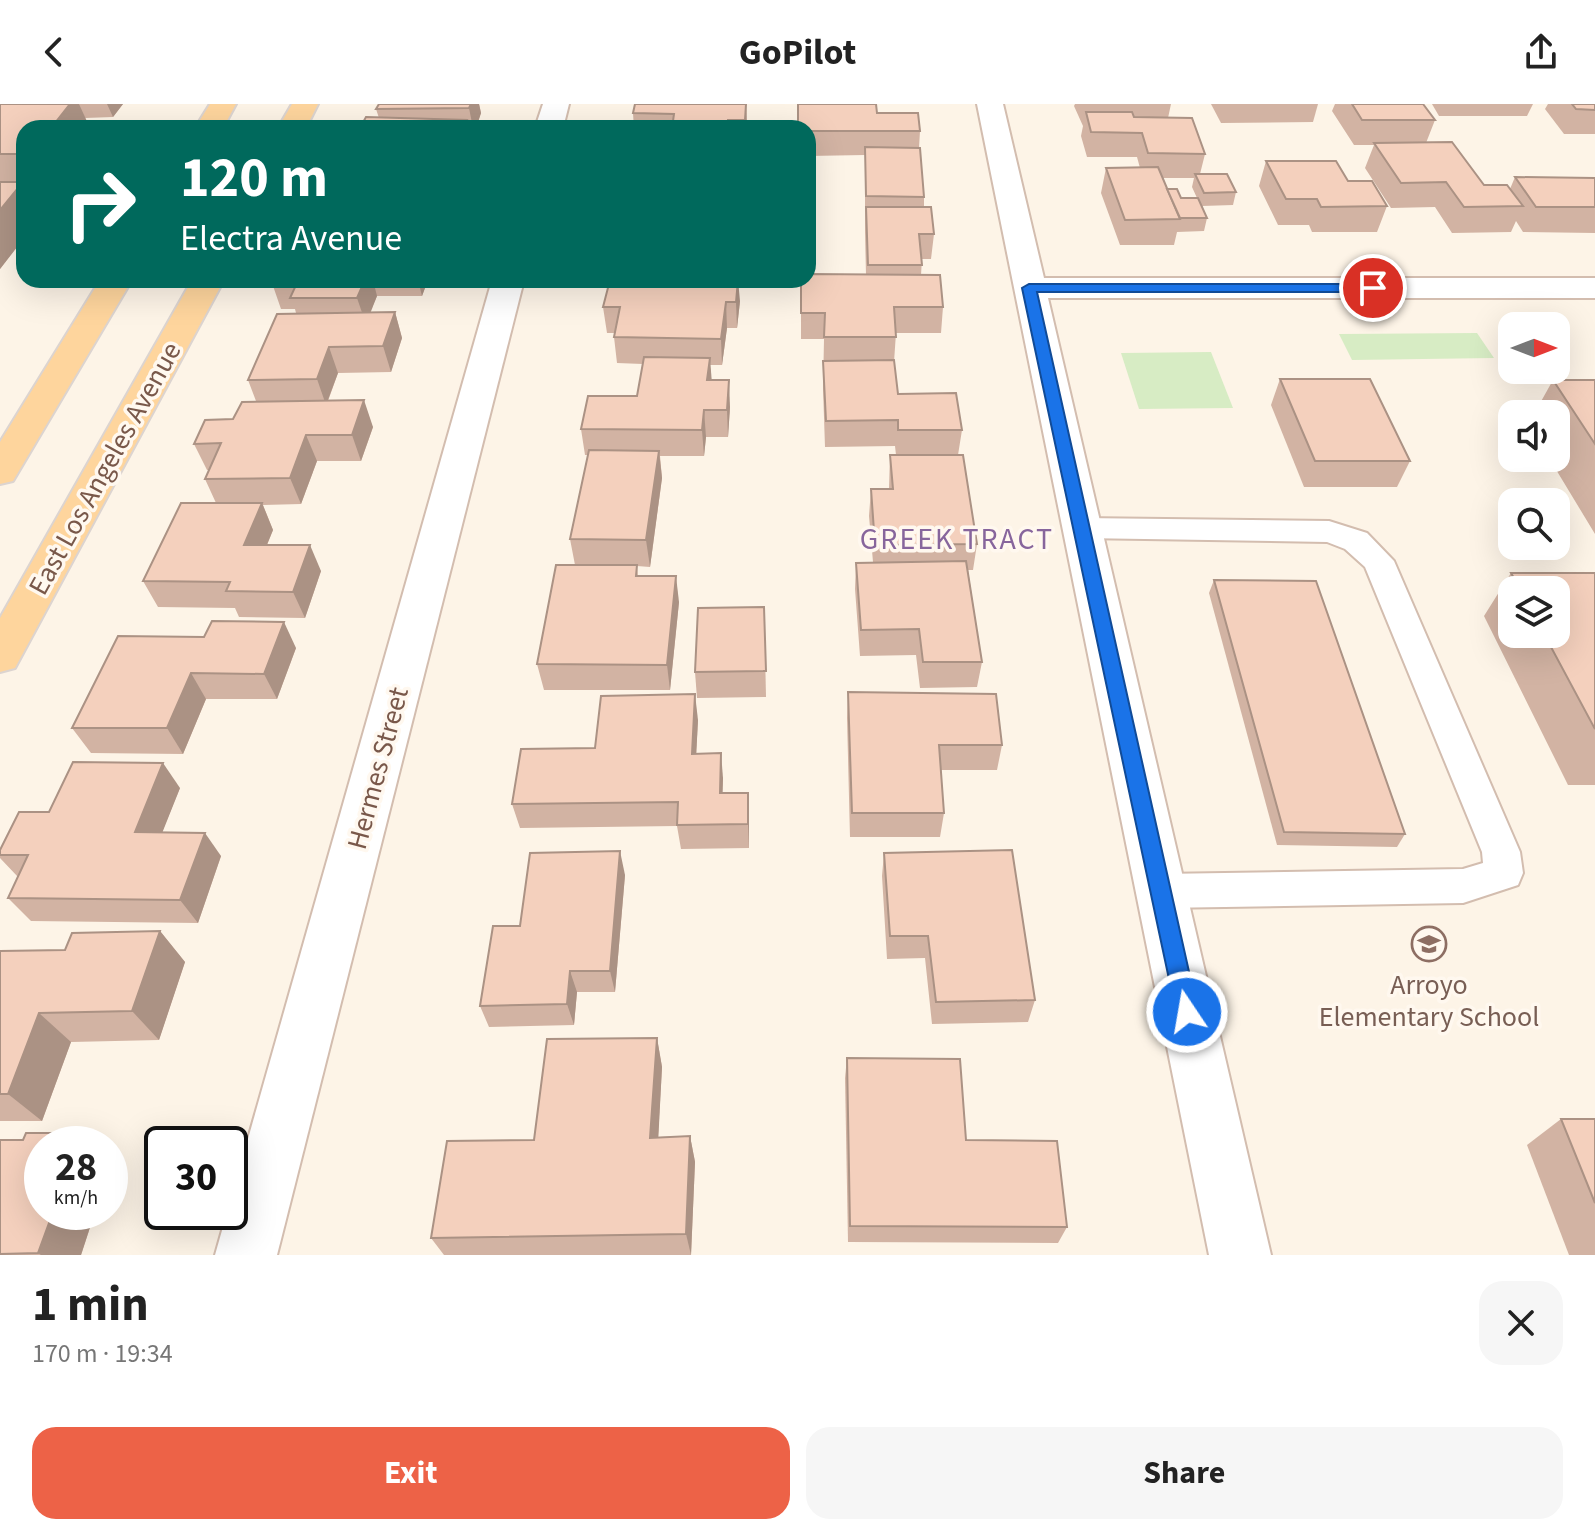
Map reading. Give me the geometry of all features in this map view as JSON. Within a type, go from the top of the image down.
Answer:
[{"type":"main road","points":[[0,472],[111,288]]},
{"type":"main road","name":"East Los Angeles Avenue","points":[[0,656],[204,288]]},
{"type":"street","points":[[990,104],[1240,1255]]},
{"type":"street","name":"Hermes Street","points":[[246,1255],[506,288]]},
{"type":"street","points":[[1029,288],[1595,288]]},
{"type":"lane","points":[[1081,528],[1329,532],[1356,541],[1378,561],[1501,852],[1504,873],[1463,886],[1161,891]]},
{"type":"green space","points":[[1477,333],[1494,358],[1352,360],[1339,334]]},
{"type":"green space","points":[[1211,352],[1233,408],[1139,409],[1121,353]]},
{"type":"building","points":[[0,104],[70,104],[57,120],[16,120],[16,154],[0,154]]},
{"type":"building","points":[[379,104],[471,104],[469,108],[376,109]]},
{"type":"building","points":[[635,104],[746,104],[745,120],[673,120],[674,114],[633,113]]},
{"type":"building","points":[[798,104],[876,104],[877,113],[918,113],[920,131],[816,131],[816,120],[798,120]]},
{"type":"building","points":[[1352,104],[1423,104],[1435,120],[1362,120]]},
{"type":"building","points":[[1572,104],[1595,104],[1595,110],[1576,109]]},
{"type":"building","points":[[1086,112],[1132,112],[1134,117],[1192,118],[1205,154],[1148,153],[1142,133],[1091,132]]},
{"type":"building","points":[[366,117],[467,120],[364,120]]},
{"type":"building","points":[[1452,142],[1484,185],[1507,185],[1523,206],[1464,207],[1446,182],[1401,183],[1374,143]]},
{"type":"building","points":[[865,147],[920,148],[924,197],[866,196]]},
{"type":"building","points":[[1266,161],[1336,161],[1348,181],[1372,181],[1387,206],[1321,207],[1317,199],[1286,199]]},
{"type":"building","points":[[1158,167],[1180,219],[1125,220],[1106,168]]},
{"type":"building","points":[[1195,174],[1227,174],[1236,192],[1204,193]]},
{"type":"building","points":[[1515,177],[1595,178],[1595,207],[1536,207]]},
{"type":"building","points":[[0,182],[16,182],[16,191],[0,210]]},
{"type":"building","points":[[1167,189],[1177,189],[1181,198],[1198,198],[1207,218],[1180,218]]},
{"type":"building","points":[[866,207],[931,207],[934,234],[919,234],[922,265],[868,265]]},
{"type":"building","points":[[816,274],[940,275],[943,307],[894,307],[896,337],[824,337],[825,313],[801,313],[801,288],[816,288]]},
{"type":"building","points":[[295,288],[361,288],[357,298],[290,298]]},
{"type":"building","points":[[608,288],[737,288],[736,302],[726,302],[721,339],[614,337],[620,307],[603,307]]},
{"type":"building","points":[[395,312],[383,346],[329,347],[317,379],[248,380],[277,314]]},
{"type":"building","points":[[644,357],[710,358],[707,380],[729,380],[727,410],[704,410],[702,430],[581,429],[588,396],[637,396]]},
{"type":"building","points":[[894,360],[898,394],[956,393],[962,430],[898,430],[898,420],[826,421],[823,361]]},
{"type":"building","points":[[1280,379],[1370,379],[1410,461],[1315,461]]},
{"type":"building","points":[[1570,380],[1595,380],[1595,444],[1570,406],[1570,400],[1566,400],[1556,384],[1570,384]]},
{"type":"building","points":[[364,400],[352,435],[306,435],[290,478],[205,479],[221,443],[194,444],[205,420],[233,419],[242,402]]},
{"type":"building","points":[[589,450],[659,451],[646,540],[570,539]]},
{"type":"building","points":[[890,455],[963,455],[977,544],[875,545],[871,489],[893,489]]},
{"type":"building","points":[[181,503],[262,503],[244,545],[310,545],[293,592],[226,591],[230,582],[143,581]]},
{"type":"building","points":[[966,561],[982,662],[923,662],[919,629],[861,630],[856,563]]},
{"type":"building","points":[[556,565],[637,565],[636,576],[676,576],[667,665],[537,664]]},
{"type":"building","points":[[1511,573],[1595,573],[1595,729],[1552,648],[1570,648],[1570,576],[1513,576]]},
{"type":"building","points":[[1214,580],[1316,581],[1405,834],[1284,832]]},
{"type":"building","points":[[764,607],[766,671],[695,672],[698,608]]},
{"type":"building","points":[[212,621],[284,622],[264,674],[191,673],[167,728],[72,728],[118,636],[204,637]]},
{"type":"building","points":[[848,692],[996,694],[1002,745],[939,745],[944,813],[852,813]]},
{"type":"building","points":[[695,694],[692,754],[721,753],[720,793],[748,793],[748,824],[677,825],[678,802],[512,804],[521,749],[595,748],[601,696]]},
{"type":"building","points":[[73,762],[163,763],[135,832],[205,833],[180,900],[8,898],[28,855],[0,855],[0,850],[19,812],[49,812]]},
{"type":"building","points":[[1012,850],[1035,1000],[936,1002],[928,936],[890,936],[884,853]]},
{"type":"building","points":[[620,851],[610,971],[570,971],[567,1004],[480,1006],[493,926],[520,926],[530,853]]},
{"type":"building","points":[[160,931],[132,1011],[39,1013],[8,1094],[0,1094],[0,951],[65,950],[72,933]]},
{"type":"building","points":[[657,1038],[650,1138],[690,1136],[686,1234],[431,1238],[447,1141],[534,1140],[547,1039]]},
{"type":"building","points":[[847,1058],[960,1059],[966,1140],[1057,1141],[1067,1227],[850,1226]]},
{"type":"building","points":[[1561,1119],[1595,1119],[1595,1203]]},
{"type":"building","points":[[24,1138],[24,1230],[46,1230],[38,1253],[0,1254],[0,1140]]},
{"type":"place","name":"Arroyo Elementary School","points":[[1429,944]]},
{"type":"district","name":"GREEK TRACT","points":[[957,539]]},
{"type":"route","points":[[1187,1012],[1029,288],[1373,288]]}]
